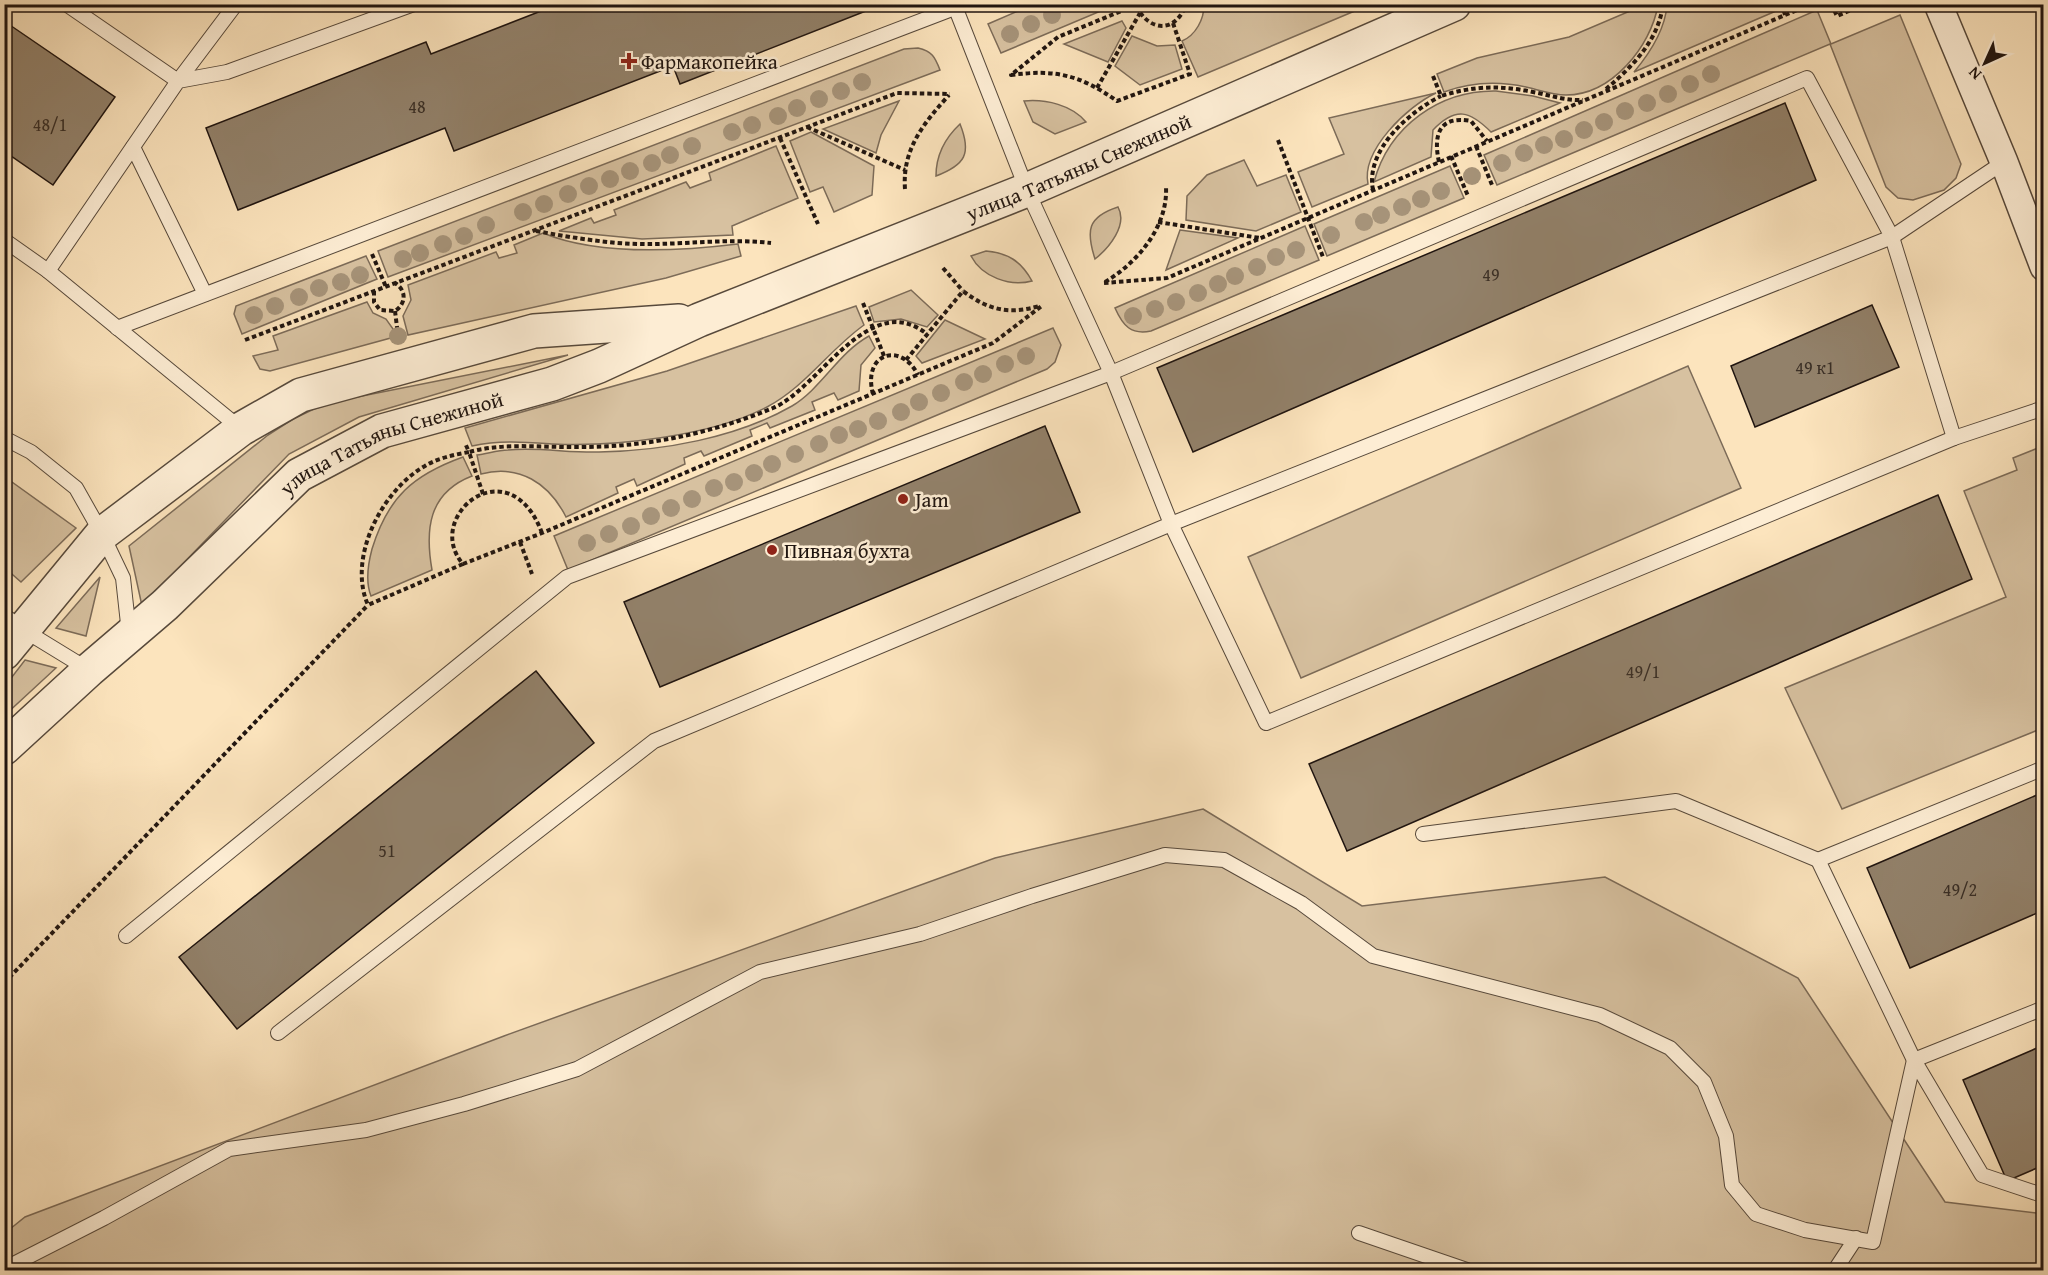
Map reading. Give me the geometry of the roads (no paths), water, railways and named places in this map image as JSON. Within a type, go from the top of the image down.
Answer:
[{"type":"street","name":"улица Татьяны Снежиной","points":[[4,748],[89,670],[129,638],[299,475],[382,431],[552,384],[599,366],[699,320],[1027,190],[1454,4]]},
{"type":"street","points":[[1938,4],[2004,162],[2043,267]]},
{"type":"street","name":"улица Татьяны Снежиной","points":[[10,632],[102,534],[241,429],[301,395],[534,331],[699,320]]},
{"type":"lane","points":[[66,4],[178,81],[227,72],[414,4]]},
{"type":"lane","points":[[48,271],[178,81],[236,4]]},
{"type":"lane","points":[[117,328],[958,6],[1027,190],[1111,374],[1171,525],[1266,723],[1954,438],[2043,408]]},
{"type":"lane","points":[[126,936],[567,577],[1111,374],[1807,78],[1892,237],[1954,438]]},
{"type":"lane","points":[[133,147],[205,294]]},
{"type":"lane","points":[[278,1033],[654,741],[1171,525],[1892,237],[2004,162]]},
{"type":"lane","points":[[4,240],[48,271],[241,429]]},
{"type":"lane","points":[[4,438],[31,452],[76,488],[102,534],[123,579],[129,638]]},
{"type":"lane","points":[[10,632],[89,670]]},
{"type":"lane","points":[[1818,860],[2043,768]]},
{"type":"lane","points":[[1423,834],[1676,801],[1818,860],[1914,1060],[1982,1175],[2039,1194],[2043,1192]]},
{"type":"lane","points":[[4,1269],[104,1218],[229,1149],[366,1130],[577,1069],[760,972],[920,934],[1165,855],[1224,860],[1301,903],[1373,956],[1600,1015],[1670,1048],[1704,1082],[1726,1137],[1732,1185],[1756,1214],[1805,1230],[1873,1242],[1914,1060]]},
{"type":"lane","points":[[1914,1060],[2043,1008]]},
{"type":"lane","points":[[1359,1233],[1467,1270]]},
{"type":"lane","points":[[1835,1270],[1856,1238]]},
{"type":"place","name":"Фармакопейка","points":[[629,61]]},
{"type":"place","name":"Jam","points":[[903,499]]},
{"type":"place","name":"Пивная бухта","points":[[772,550]]}]
